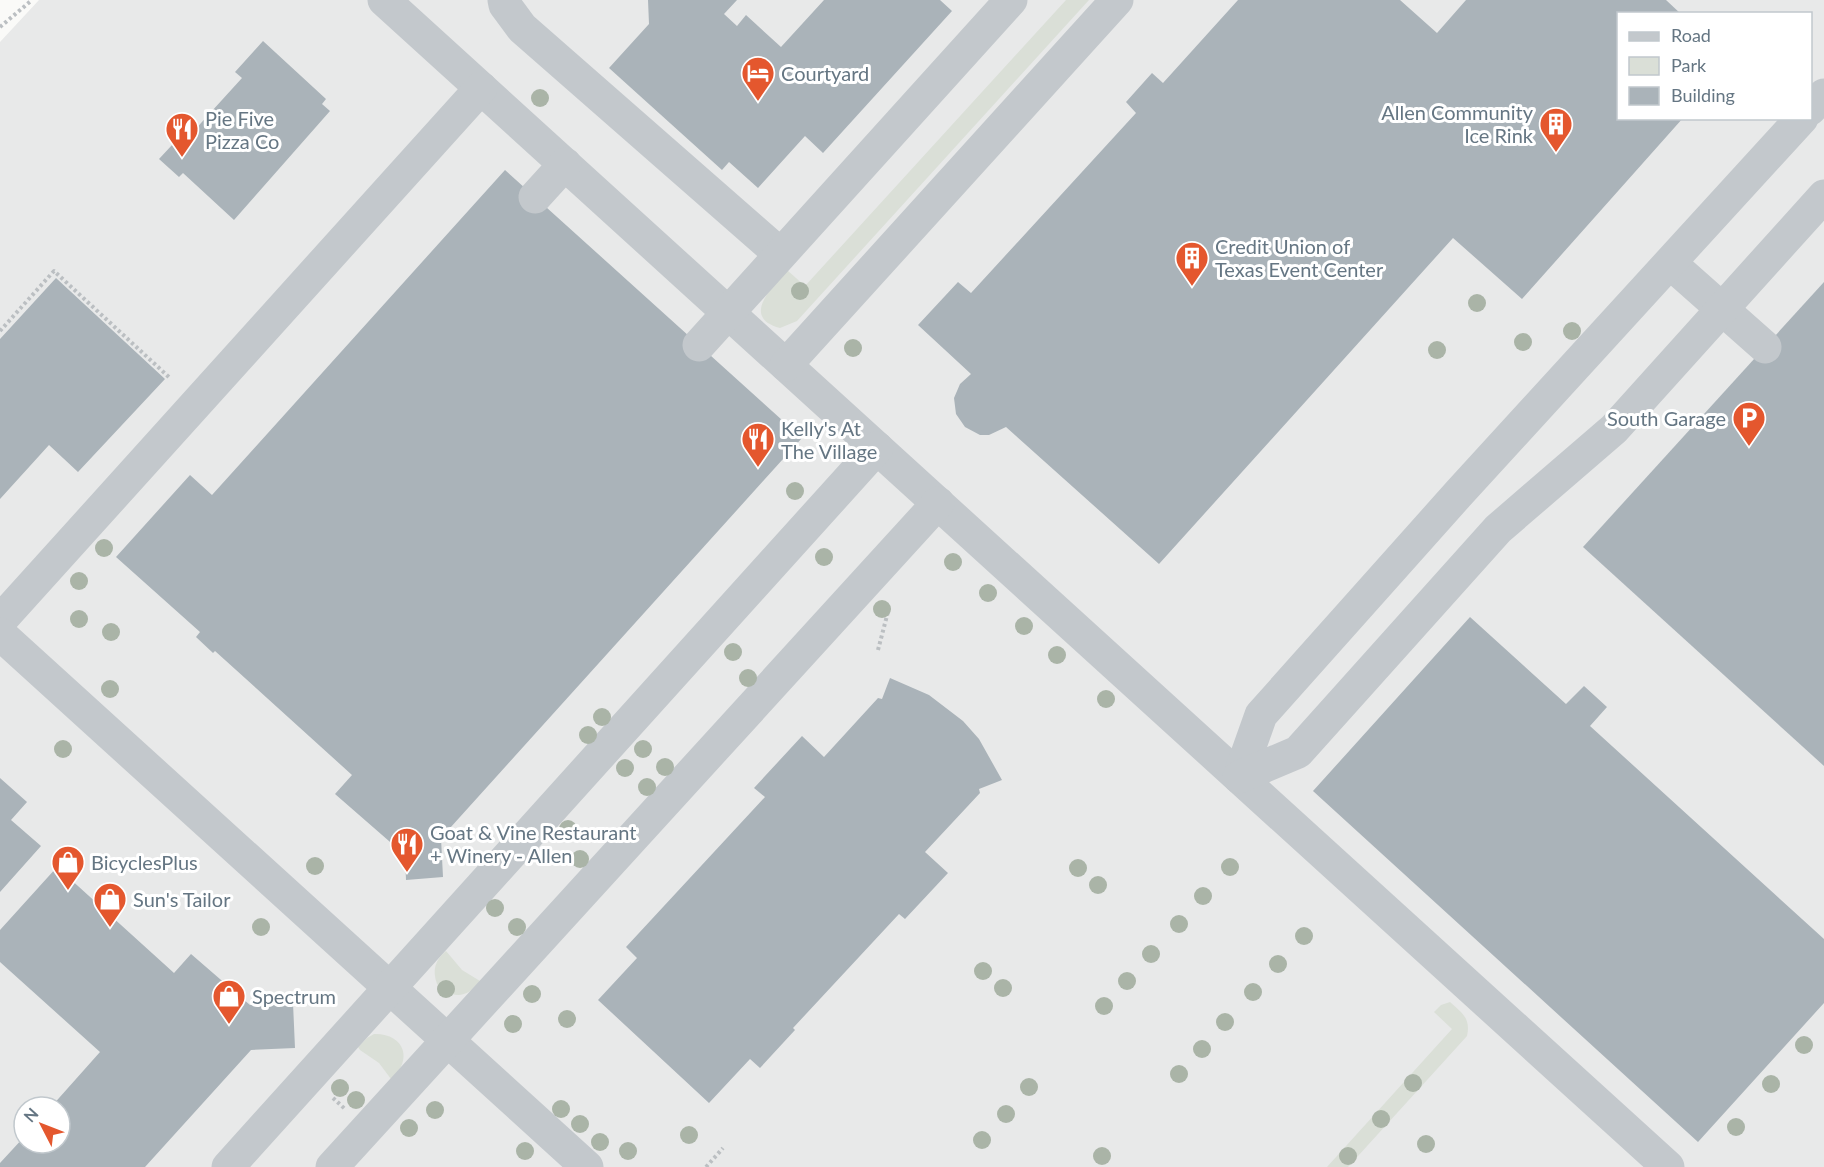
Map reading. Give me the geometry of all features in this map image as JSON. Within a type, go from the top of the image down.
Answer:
[{"type":"street","points":[[384,0],[1668,1167]]},
{"type":"street","points":[[504,0],[505,5],[522,28],[780,254]]},
{"type":"street","points":[[699,345],[1011,0]]},
{"type":"street","points":[[786,365],[1117,0]]},
{"type":"street","points":[[0,621],[481,88]]},
{"type":"street","points":[[1812,108],[1824,95]]},
{"type":"street","points":[[1239,777],[1261,715],[1800,120]]},
{"type":"street","points":[[535,197],[565,164]]},
{"type":"street","points":[[1239,777],[1298,752],[1498,529],[1614,429],[1824,196]]},
{"type":"street","points":[[1670,263],[1765,347]]},
{"type":"street","points":[[228,1167],[877,448]]},
{"type":"street","points":[[332,1167],[938,503]]},
{"type":"street","points":[[0,634],[587,1167]]},
{"type":"path","points":[[0,27],[32,0]]},
{"type":"path","points":[[0,331],[54,271],[171,379]]},
{"type":"path","points":[[878,650],[889,608]]},
{"type":"path","points":[[706,1167],[723,1149]]},
{"type":"shaded area","points":[[39,0],[1824,0],[1824,1167],[0,1167],[0,42]]},
{"type":"green space","points":[[1066,0],[1089,0],[797,321],[780,328],[768,323],[762,317],[763,301],[787,270],[805,286]]},
{"type":"green space","points":[[446,951],[462,970],[480,981],[465,994],[448,993],[437,984],[436,966],[439,958]]},
{"type":"green space","points":[[1450,1002],[1467,1020],[1467,1036],[1348,1167],[1327,1167],[1452,1029],[1434,1012],[1441,1005]]},
{"type":"green space","points":[[374,1034],[393,1038],[402,1049],[404,1056],[402,1064],[391,1079],[379,1063],[358,1047]]},
{"type":"building","name":"Courtyard","points":[[648,0],[737,0],[724,14],[737,26],[746,15],[781,47],[824,0],[940,0],[952,11],[823,153],[805,136],[758,188],[729,162],[722,170],[609,68],[649,24]]},
{"type":"building","name":"Credit Union of Texas Event Center","points":[[1238,0],[1400,0],[1437,33],[1466,0],[1666,0],[1679,12],[1617,12],[1617,120],[1681,120],[1522,299],[1453,238],[1159,564],[1006,427],[989,435],[980,435],[965,427],[956,414],[954,398],[960,384],[971,374],[918,325],[958,282],[971,293],[1136,113],[1126,102],[1152,73],[1163,83]]},
{"type":"building","points":[[263,41],[326,99],[322,104],[330,111],[234,220],[183,173],[179,177],[159,159],[186,130],[191,134],[242,78],[235,72]]},
{"type":"building","points":[[505,170],[802,438],[441,838],[443,877],[406,880],[405,855],[335,794],[352,775],[215,651],[213,653],[196,637],[200,632],[116,557],[190,475],[212,495]]},
{"type":"building","points":[[56,278],[165,379],[78,472],[49,445],[0,499],[0,339]]},
{"type":"building","name":"South Garage","points":[[1824,282],[1824,766],[1583,547]]},
{"type":"building","points":[[1470,617],[1566,704],[1584,686],[1607,707],[1590,726],[1824,939],[1824,1003],[1698,1142],[1313,791]]},
{"type":"building","points":[[890,678],[929,695],[963,721],[979,739],[1002,780],[979,789],[980,793],[925,852],[948,873],[905,919],[899,914],[793,1028],[795,1030],[760,1068],[750,1059],[709,1103],[598,1000],[637,958],[626,947],[765,797],[754,788],[802,736],[824,757],[878,698],[882,699]]},
{"type":"building","points":[[0,778],[27,802],[11,820],[41,846],[0,892]]},
{"type":"building","points":[[57,867],[174,973],[191,954],[250,1005],[293,1003],[295,1048],[251,1050],[145,1167],[0,1167],[0,1163],[12,1150],[12,1155],[72,1155],[72,1095],[62,1095],[100,1052],[0,962],[0,930]]},
{"type":"place","name":"Courtyard","points":[[758,102]]},
{"type":"place","name":"Allen Community Ice Rink","points":[[1556,153]]},
{"type":"place","name":"Pie Five Pizza Co","points":[[182,158]]},
{"type":"place","name":"Credit Union of Texas Event Center","points":[[1192,287]]},
{"type":"place","name":"South Garage","points":[[1749,447]]},
{"type":"place","name":"Kelly's At The Village","points":[[758,468]]},
{"type":"place","name":"Goat & Vine Restaurant + Winery - Allen","points":[[407,873]]},
{"type":"place","name":"BicyclesPlus","points":[[68,891]]},
{"type":"place","name":"Sun's Tailor","points":[[110,928]]},
{"type":"place","name":"Spectrum","points":[[229,1025]]}]
